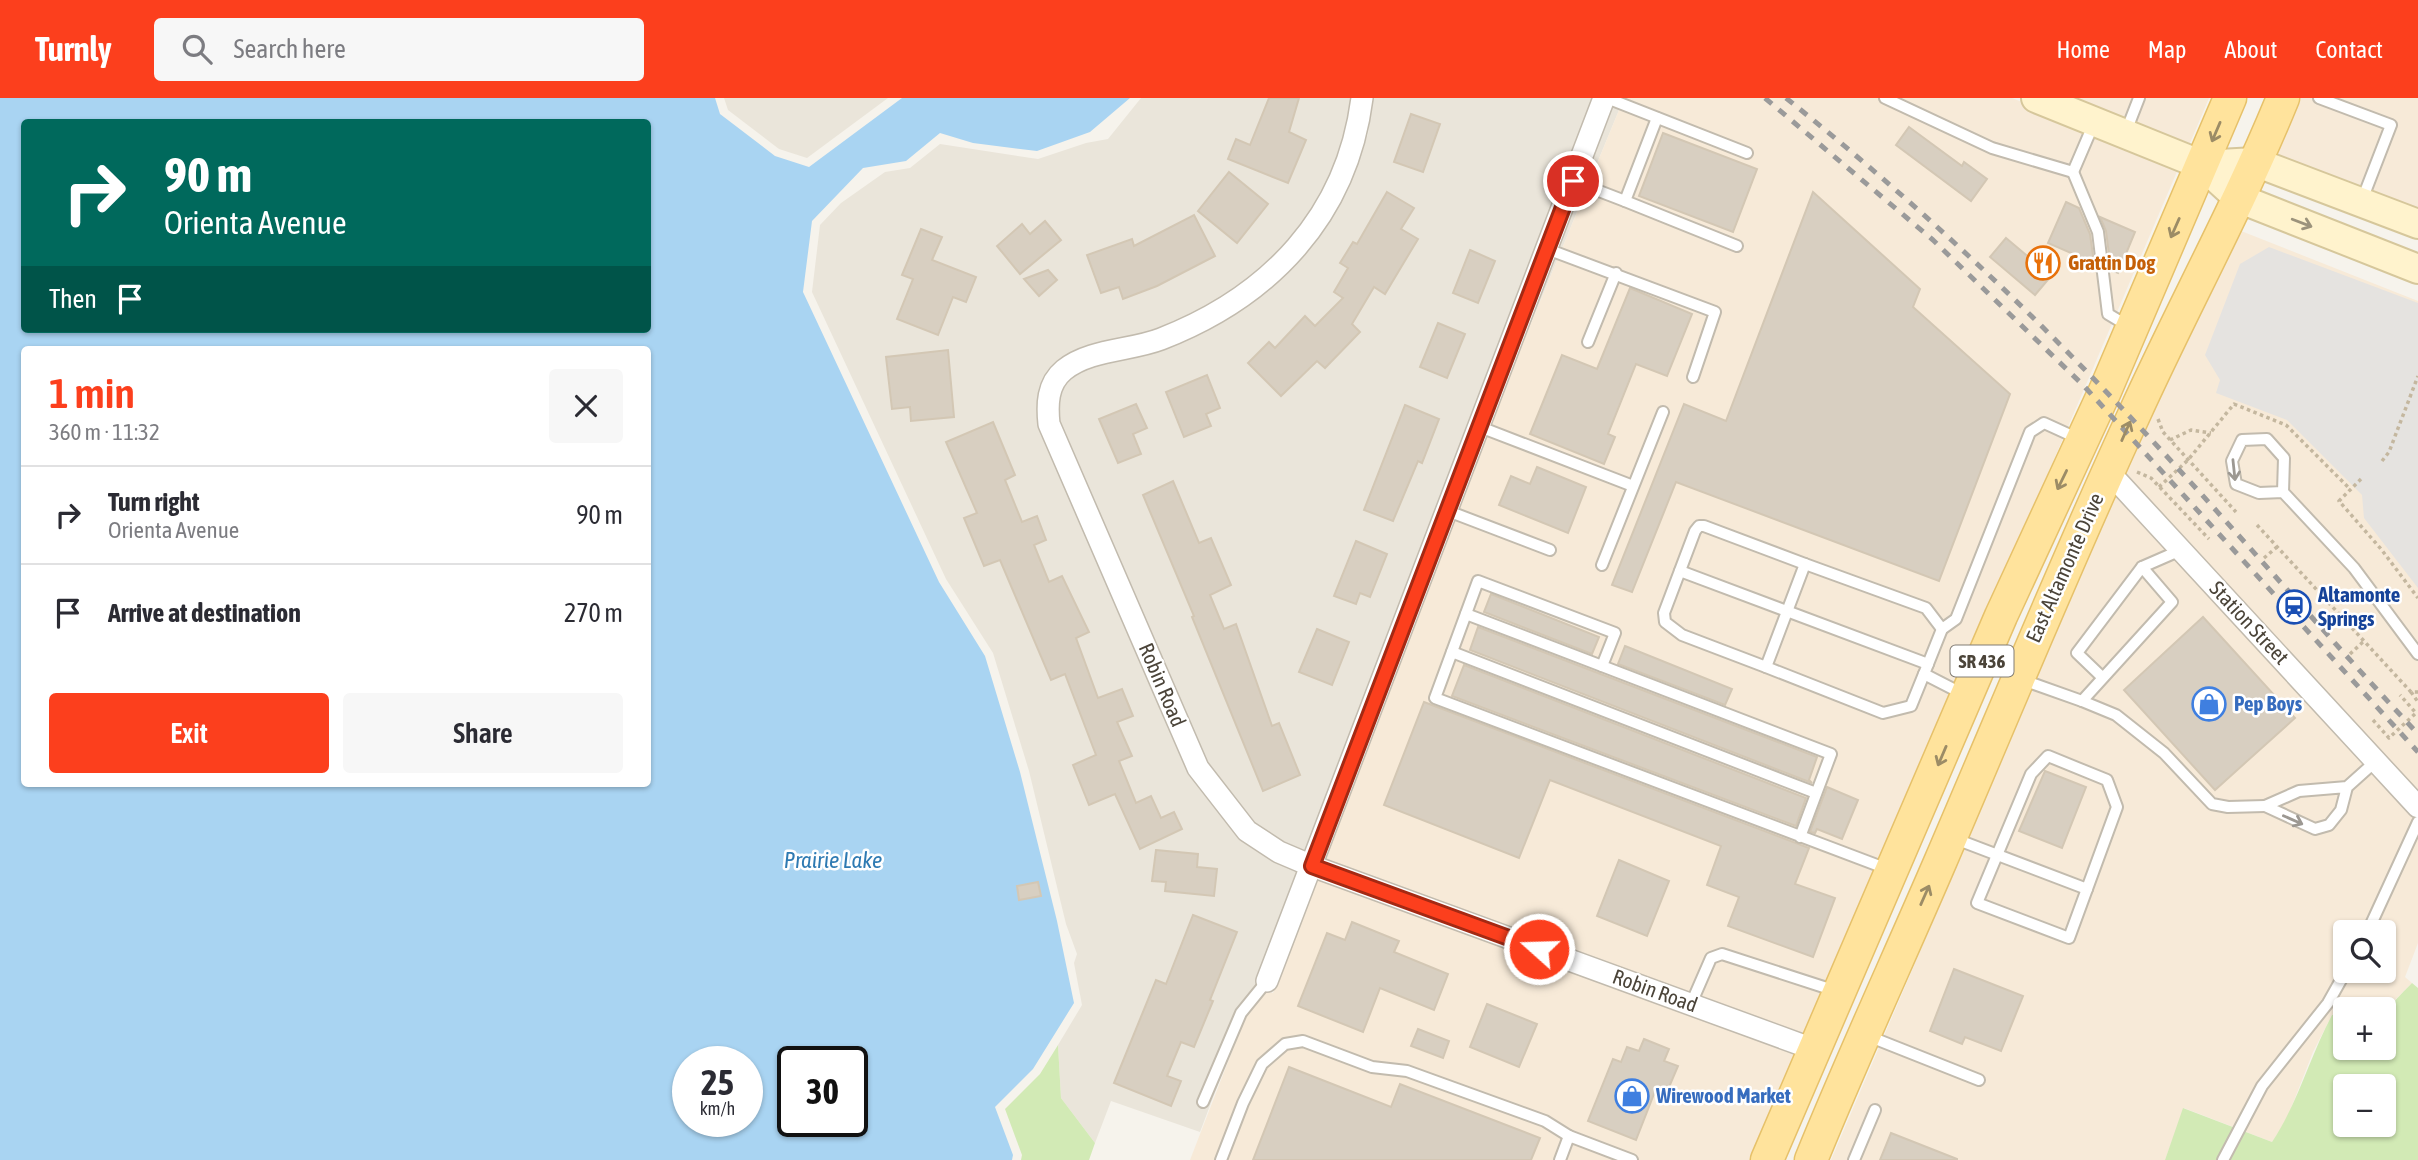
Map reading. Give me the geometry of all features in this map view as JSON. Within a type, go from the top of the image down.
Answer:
[{"type":"main road","points":[[2036,98],[2202,165],[2238,198],[2418,269]]},
{"type":"main road","name":"East Altamonte Drive","points":[[1767,1160],[2001,616],[2132,328],[2230,98]]},
{"type":"main road","name":"East Altamonte Drive","points":[[1811,1160],[1857,1046],[1951,837],[2017,678],[2120,469],[2174,328],[2238,198],[2283,98]]},
{"type":"main road","points":[[2202,165],[2255,162],[2418,224]]},
{"type":"main road","points":[[2001,616],[2017,678]]},
{"type":"main road","points":[[1967,696],[1981,763]]},
{"type":"main road","points":[[1857,1046],[1848,1036],[1852,1012],[1894,915],[1896,895],[1891,876]]},
{"type":"main road","points":[[1796,1160],[1822,1088],[1819,1063],[1813,1049]]},
{"type":"street","name":"Robin Road","points":[[1362,98],[1358,132],[1339,184],[1305,239],[1262,283],[1215,315],[1170,335],[1086,358],[1063,370],[1052,386],[1047,403],[1049,424],[1198,768],[1247,831],[1279,852],[1813,1049]]},
{"type":"street","points":[[1267,981],[1605,98]]},
{"type":"street","name":"Station Street","points":[[2120,469],[2182,550],[2418,807]]},
{"type":"lane","points":[[1605,98],[1747,153]]},
{"type":"lane","points":[[1885,98],[1992,148],[2073,172]]},
{"type":"lane","points":[[2124,135],[2139,98]]},
{"type":"lane","points":[[2319,98],[2391,125],[2362,201]]},
{"type":"lane","points":[[1625,201],[1657,118]]},
{"type":"lane","points":[[2094,122],[2073,172],[2098,232],[2108,314],[2132,328]]},
{"type":"lane","points":[[1573,181],[1737,246]]},
{"type":"lane","points":[[1548,249],[1714,312],[1693,377]]},
{"type":"lane","points":[[1588,342],[1616,273]]},
{"type":"lane","points":[[1602,565],[1663,412]]},
{"type":"lane","points":[[1942,629],[1926,608],[1699,526],[1664,613],[1665,622],[1671,629],[1883,713],[1911,706],[1942,629],[1956,619],[2030,432],[2044,423],[2081,440]]},
{"type":"lane","points":[[1480,427],[1633,486]]},
{"type":"lane","points":[[2283,492],[2259,493],[2236,484],[2231,461],[2242,440],[2267,439],[2284,458],[2283,492],[2354,568],[2418,654]]},
{"type":"lane","points":[[1448,511],[1550,550]]},
{"type":"lane","points":[[2102,677],[2077,653],[2142,567],[2182,550]]},
{"type":"lane","points":[[1766,667],[1805,564]]},
{"type":"lane","points":[[2082,701],[2172,601],[2142,567]]},
{"type":"lane","points":[[1680,570],[1926,669],[1967,696]]},
{"type":"lane","points":[[1602,666],[1615,634],[1478,582],[1435,698],[1800,837],[1891,876]]},
{"type":"lane","points":[[1466,614],[1831,754],[1800,837]]},
{"type":"lane","points":[[1452,652],[1816,793]]},
{"type":"lane","points":[[2017,678],[2116,715],[2164,753],[2213,804],[2228,807],[2265,806],[2299,791],[2347,787]]},
{"type":"lane","points":[[2048,756],[2107,780],[2117,807],[2087,888],[2069,938],[1977,903],[2031,774],[2048,756]]},
{"type":"lane","points":[[2265,806],[2315,829],[2329,825],[2341,810],[2347,787],[2376,761]]},
{"type":"lane","points":[[2373,920],[2418,822]]},
{"type":"lane","points":[[1951,837],[2087,888]]},
{"type":"lane","points":[[1691,1004],[1711,958],[1722,954],[1839,992]]},
{"type":"lane","points":[[1203,1102],[1241,1013],[1267,981]]},
{"type":"lane","points":[[2223,1160],[2262,1086],[2328,1003],[2339,983]]},
{"type":"lane","points":[[1221,1160],[1243,1103],[1262,1064],[1285,1044],[1303,1041],[1372,1068],[1407,1071],[1545,1121],[1569,1136],[1632,1160]]},
{"type":"lane","points":[[1857,1046],[1979,1080]]},
{"type":"lane","points":[[1854,1160],[1875,1110]]},
{"type":"lane","points":[[1560,1160],[1569,1136]]},
{"type":"path","points":[[2382,461],[2389,452],[2418,376]]},
{"type":"path","points":[[2153,416],[2160,419],[2163,432],[2236,512]]},
{"type":"path","points":[[2170,440],[2191,430],[2211,433]]},
{"type":"path","points":[[2120,469],[2151,478],[2209,539]]},
{"type":"path","points":[[2361,479],[2339,501],[2381,549],[2418,598]]},
{"type":"path","points":[[2256,525],[2418,702]]},
{"type":"path","points":[[2264,558],[2277,547]]},
{"type":"path","points":[[2350,654],[2364,641]]},
{"type":"path","points":[[2411,692],[2418,692]]},
{"type":"path","points":[[2373,720],[2389,738],[2417,711],[2400,695]]},
{"type":"shaded area","points":[[724,98],[888,98],[807,158],[779,149],[728,110]]},
{"type":"shaded area","points":[[1141,98],[1352,98],[1348,129],[1330,179],[1297,233],[1255,276],[1209,307],[1154,332],[1058,362],[1043,380],[1037,403],[1039,427],[1188,771],[1239,836],[1299,870],[1200,1132],[1111,1101],[1095,1143],[1061,1098],[1058,1045],[1082,1005],[1074,963],[1077,954],[1066,924],[1029,771],[993,653],[946,579],[812,292],[820,225],[841,203],[885,172],[910,168],[940,144],[1038,159],[1086,143],[1108,139]]},
{"type":"shaded area","points":[[1373,98],[1592,98],[1306,853],[1284,844],[1254,825],[1207,764],[1059,423],[1057,405],[1061,391],[1071,378],[1091,367],[1162,350],[1222,323],[1270,290],[1314,244],[1348,189],[1368,134]]},
{"type":"shaded area","points":[[1614,98],[1624,98],[1523,343],[1614,101]]},
{"type":"shaded area","points":[[1624,98],[2012,98],[2179,167],[1807,1037],[1325,861],[1523,343]]},
{"type":"shaded area","points":[[2060,98],[2209,98],[2187,150]]},
{"type":"shaded area","points":[[2284,98],[2418,98],[2418,214],[2262,155]]},
{"type":"shaded area","points":[[2231,227],[2418,301],[2418,793],[2124,474]]},
{"type":"shaded area","points":[[2269,247],[2418,303],[2418,588],[2364,518],[2362,495],[2287,420],[2216,393],[2220,380],[2205,355],[2240,264]]},
{"type":"shaded area","points":[[2116,493],[2418,821],[2418,943],[2405,977],[2412,983],[2396,999],[2333,997],[2333,1015],[2313,1052],[2286,1121],[2272,1142],[2184,1108],[2165,1160],[1831,1160]]},
{"type":"shaded area","points":[[1319,878],[1799,1054],[1754,1160],[1190,1160],[1257,987],[1273,993]]},
{"type":"green space","points":[[2412,983],[2418,988],[2418,1160],[2165,1160],[2183,1108],[2272,1142],[2289,1111],[2332,1015],[2333,1060],[2396,1060],[2396,1001]]},
{"type":"green space","points":[[1058,1045],[1061,1098],[1095,1143],[1089,1160],[1021,1160],[1022,1155],[1005,1109],[1040,1074]]},
{"type":"water","name":"Prairie Lake","points":[[0,98],[715,98],[720,114],[775,156],[809,167],[902,98],[1130,98],[1090,132],[1037,151],[973,143],[940,133],[906,161],[863,168],[812,221],[803,292],[939,582],[985,656],[1020,772],[1057,921],[1074,1003],[1033,1069],[995,1107],[1013,1155],[1012,1160],[0,1160]]},
{"type":"building","points":[[1269,98],[1299,98],[1289,132],[1306,140],[1288,183],[1228,159],[1236,139],[1250,145]]},
{"type":"building","points":[[1411,114],[1440,124],[1423,172],[1394,162]]},
{"type":"building","points":[[1909,127],[1962,166],[1964,162],[1987,179],[1971,201],[1896,145]]},
{"type":"building","points":[[1663,133],[1757,169],[1733,232],[1639,196]]},
{"type":"building","points":[[1229,172],[1268,204],[1237,243],[1198,211]]},
{"type":"building","points":[[1387,192],[1414,208],[1401,229],[1418,239],[1385,294],[1374,287],[1352,324],[1360,332],[1325,368],[1317,361],[1281,396],[1248,363],[1269,342],[1275,348],[1305,316],[1315,326],[1343,298],[1334,292],[1348,268],[1340,263],[1353,242],[1357,244]]},
{"type":"building","points":[[1813,192],[1920,289],[1913,307],[2010,394],[1939,581],[1676,482],[1632,592],[1612,585],[1684,404],[1726,421]]},
{"type":"building","points":[[2066,202],[2079,208],[2090,234],[2094,263],[2048,243]]},
{"type":"building","points":[[1194,215],[1215,256],[1157,286],[1123,299],[1119,287],[1101,293],[1087,255],[1132,239],[1134,246]]},
{"type":"building","points":[[2100,217],[2135,232],[2118,273],[2111,270],[2106,231]]},
{"type":"building","points":[[1045,221],[1061,240],[1020,274],[997,246],[1022,224],[1030,234]]},
{"type":"building","points":[[921,229],[942,237],[932,260],[976,277],[966,302],[953,297],[938,335],[897,319],[913,279],[902,275]]},
{"type":"building","points":[[2006,238],[2051,276],[2035,295],[1990,257]]},
{"type":"building","points":[[1470,250],[1495,261],[1478,303],[1453,293]]},
{"type":"building","points":[[1048,270],[1057,280],[1039,296],[1024,279]]},
{"type":"building","points":[[1630,288],[1692,314],[1667,376],[1636,364],[1608,434],[1615,437],[1604,464],[1530,434],[1562,355],[1597,369]]},
{"type":"building","points":[[1438,323],[1465,334],[1447,378],[1420,367]]},
{"type":"building","points":[[948,350],[954,417],[911,421],[910,407],[892,409],[886,357]]},
{"type":"building","points":[[1207,375],[1220,408],[1206,414],[1211,426],[1184,437],[1166,392]]},
{"type":"building","points":[[1136,404],[1147,428],[1133,434],[1141,454],[1118,463],[1099,419]]},
{"type":"building","points":[[1405,405],[1439,419],[1422,463],[1418,461],[1393,521],[1364,510]]},
{"type":"building","points":[[993,422],[1015,475],[1005,480],[1022,522],[1037,516],[1046,540],[1034,545],[1049,582],[1062,576],[1089,632],[1076,638],[1098,698],[1122,689],[1133,716],[1117,722],[1132,756],[1119,761],[1136,803],[1151,796],[1161,818],[1174,812],[1182,829],[1140,849],[1115,794],[1089,805],[1073,765],[1096,755],[1065,674],[1051,680],[1000,560],[984,566],[964,518],[977,513],[946,442]]},
{"type":"building","points":[[1537,467],[1586,487],[1568,533],[1499,505],[1511,476],[1530,484]]},
{"type":"building","points":[[1173,481],[1199,543],[1211,538],[1231,585],[1210,595],[1224,629],[1236,624],[1272,726],[1279,723],[1300,775],[1263,791],[1143,495]]},
{"type":"building","points":[[1356,541],[1387,554],[1370,597],[1360,593],[1356,604],[1334,596]]},
{"type":"building","points":[[1491,594],[1599,637],[1592,654],[1484,612]]},
{"type":"building","name":"Pep Boys","points":[[2203,617],[2295,718],[2215,790],[2124,690]]},
{"type":"building","points":[[1478,627],[1817,757],[1809,780],[1812,783],[1470,650]]},
{"type":"building","points":[[1317,629],[1349,642],[1332,685],[1299,672]]},
{"type":"building","points":[[1625,646],[1732,689],[1725,705],[1618,664]]},
{"type":"building","points":[[1464,665],[1806,798],[1796,826],[1452,696]]},
{"type":"building","points":[[1424,702],[1809,848],[1795,884],[1835,898],[1813,957],[1728,926],[1739,897],[1707,885],[1721,846],[1550,780],[1519,858],[1384,805]]},
{"type":"building","points":[[2045,771],[2086,787],[2062,848],[2019,831]]},
{"type":"building","points":[[1827,787],[1858,800],[1842,839],[1817,829],[1815,833],[1810,832]]},
{"type":"building","points":[[1156,850],[1198,854],[1197,867],[1217,869],[1214,896],[1165,891],[1166,882],[1152,881]]},
{"type":"building","points":[[1619,860],[1669,881],[1647,936],[1597,916]]},
{"type":"building","points":[[1038,882],[1041,896],[1019,900],[1017,886]]},
{"type":"building","points":[[1193,915],[1237,932],[1194,1047],[1181,1042],[1167,1076],[1181,1081],[1171,1106],[1114,1083],[1156,980],[1166,984]]},
{"type":"building","points":[[1352,922],[1399,941],[1394,952],[1448,974],[1434,1010],[1380,988],[1363,1032],[1298,1006],[1327,933],[1345,940]]},
{"type":"building","points":[[1954,969],[2023,996],[2001,1051],[1965,1037],[1962,1044],[1930,1031]]},
{"type":"building","points":[[1487,1004],[1537,1024],[1519,1067],[1470,1047]]},
{"type":"building","points":[[1418,1029],[1449,1041],[1443,1058],[1411,1046]]},
{"type":"building","points":[[1644,1039],[1669,1049],[1664,1061],[1678,1066],[1664,1099],[1654,1094],[1636,1140],[1588,1121],[1613,1059],[1621,1062],[1627,1047],[1639,1051]]},
{"type":"building","points":[[1289,1067],[1391,1107],[1400,1084],[1540,1138],[1531,1160],[1253,1160]]},
{"type":"building","points":[[1891,1133],[1957,1159],[1957,1160],[1880,1160]]},
{"type":"railway","points":[[1765,98],[1933,240],[2083,385],[2418,752]]},
{"type":"railway","points":[[1786,98],[1979,265],[2052,337],[2172,462],[2418,734]]},
{"type":"place","name":"Grattin Dog","points":[[2043,263]]},
{"type":"place","name":"Altamonte Springs","points":[[2294,607]]},
{"type":"place","name":"Pep Boys","points":[[2209,704]]},
{"type":"place","name":"Wirewood Market","points":[[1632,1096]]},
{"type":"route","points":[[1539,949],[1312,866],[1573,181]]}]
